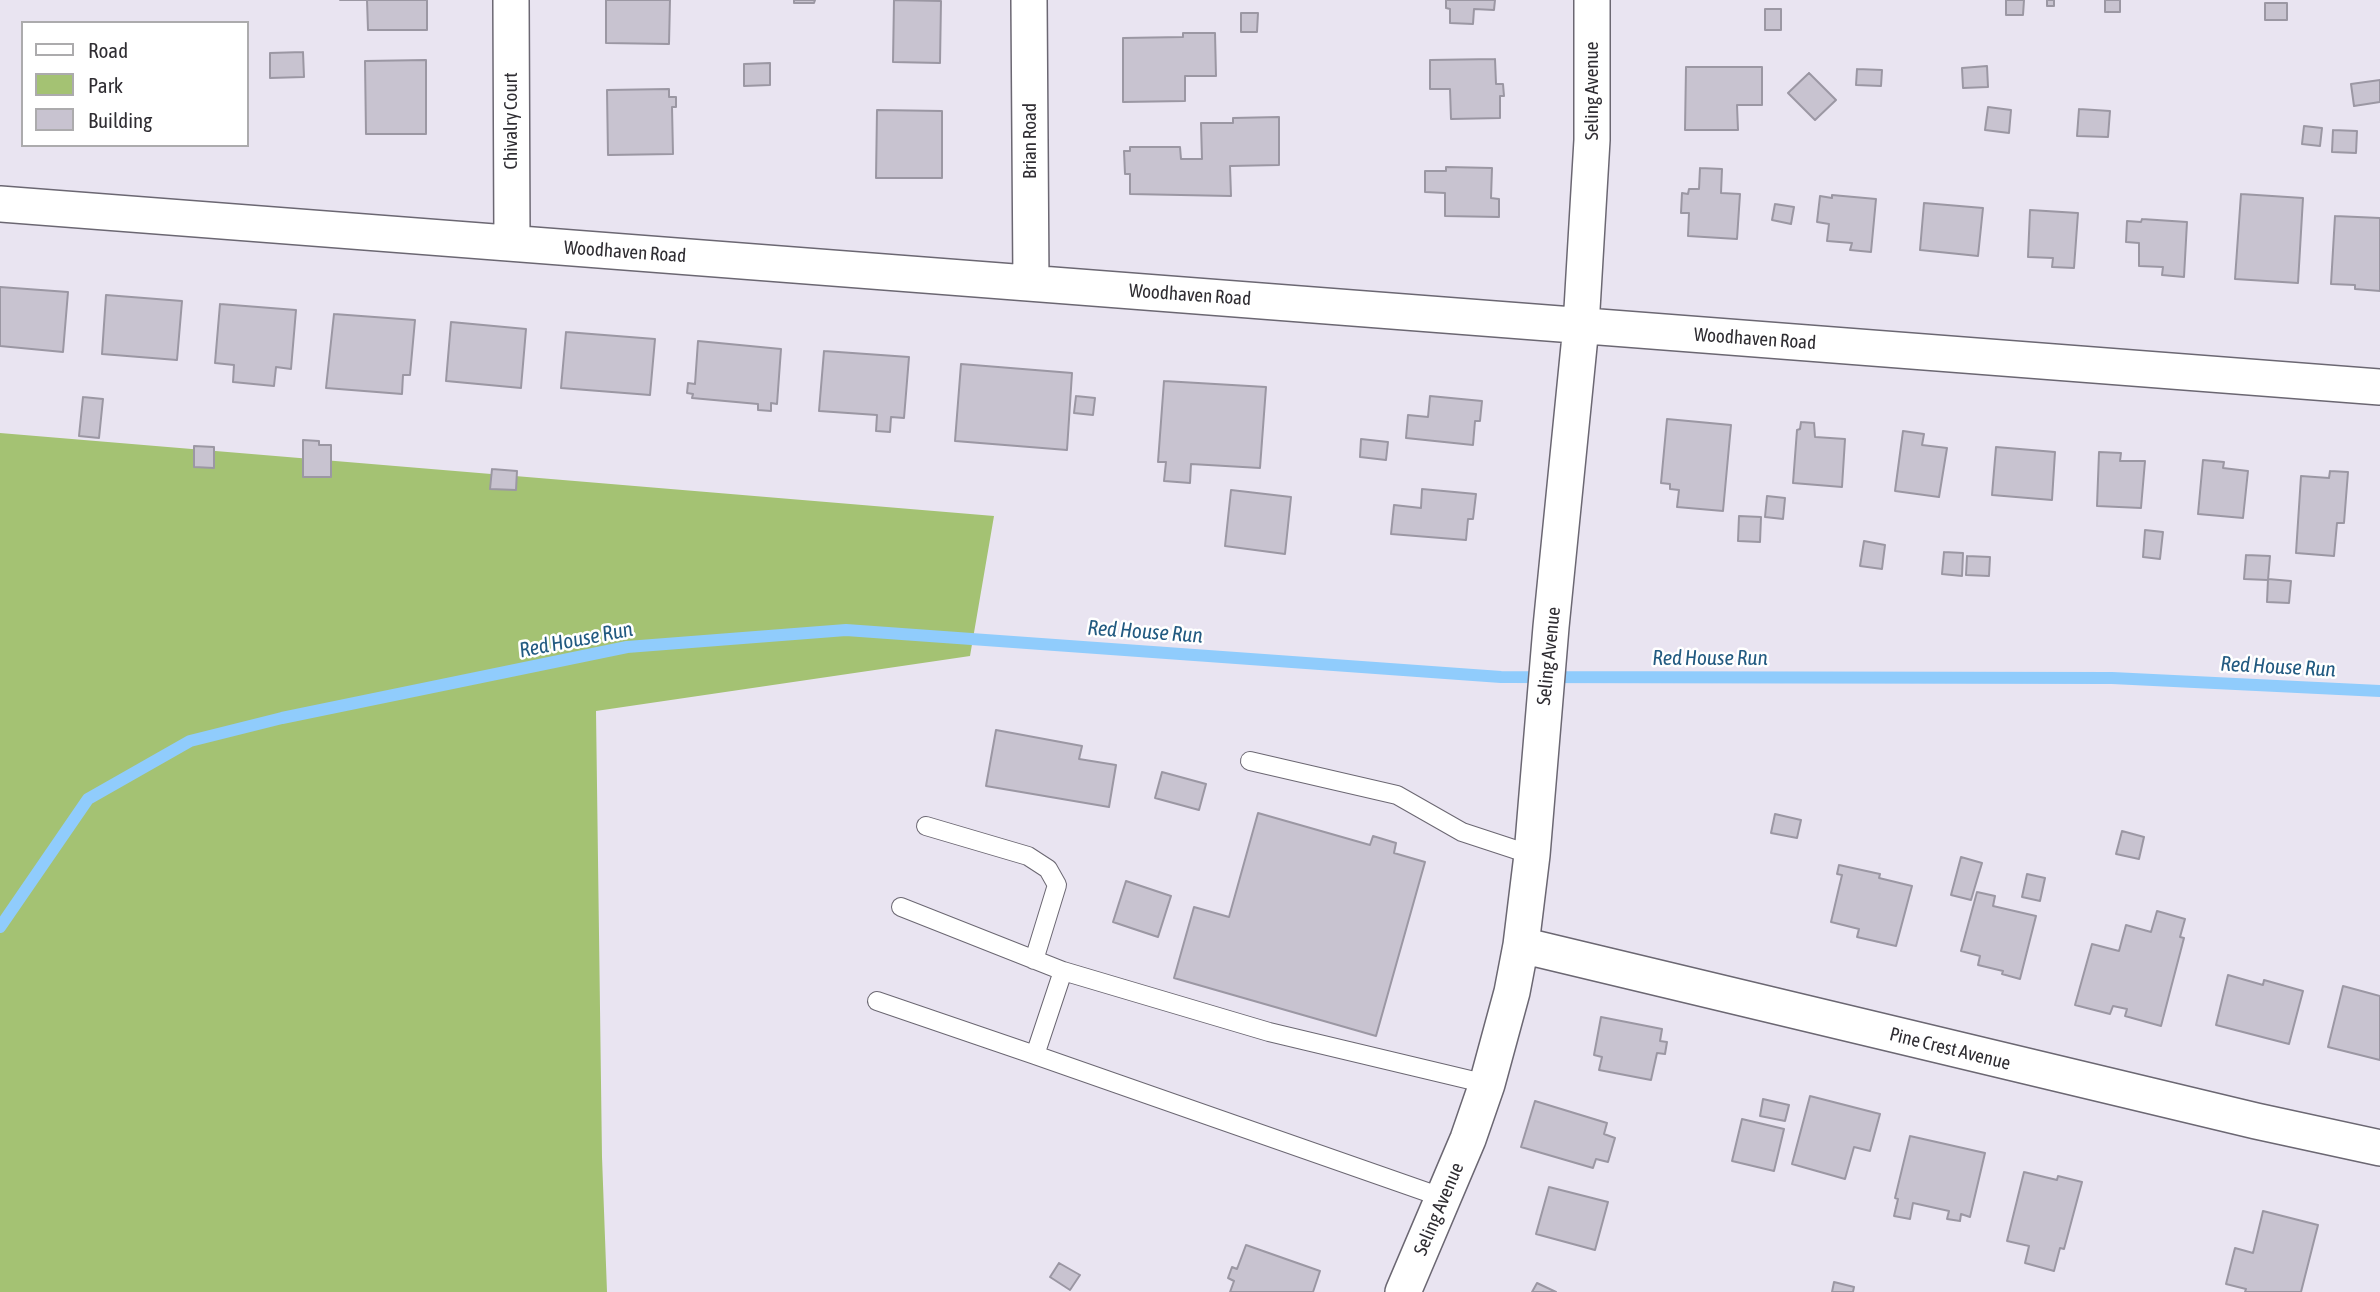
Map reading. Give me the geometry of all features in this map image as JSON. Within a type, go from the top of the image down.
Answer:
[{"type":"street","name":"Chivalry Court","points":[[511,0],[512,243]]},
{"type":"street","name":"Brian Road","points":[[1029,0],[1031,283]]},
{"type":"street","name":"Seling Avenue","points":[[1403,1292],[1444,1198],[1487,1084],[1509,1005],[1521,944],[1532,855],[1543,713],[1581,326],[1592,140],[1592,0]]},
{"type":"street","name":"Woodhaven Road","points":[[0,204],[2380,387]]},
{"type":"street","name":"Pine Crest Avenue","points":[[1521,944],[2256,1122],[2380,1148]]},
{"type":"lane","points":[[1251,761],[1397,795],[1462,832],[1532,855]]},
{"type":"lane","points":[[926,826],[1028,856],[1048,869],[1057,885],[1034,960]]},
{"type":"lane","points":[[901,907],[1063,971],[1269,1032],[1487,1084]]},
{"type":"lane","points":[[1035,1055],[1063,971]]},
{"type":"lane","points":[[877,1001],[1444,1198]]},
{"type":"green space","points":[[0,433],[994,516],[970,656],[596,711],[602,1157],[607,1292],[0,1292]]},
{"type":"building","points":[[367,0],[427,0],[427,30],[368,30]]},
{"type":"building","points":[[606,0],[670,0],[669,44],[606,43]]},
{"type":"building","points":[[794,0],[815,0],[814,3],[794,3]]},
{"type":"building","points":[[894,0],[941,1],[940,63],[893,62]]},
{"type":"building","points":[[1446,0],[1495,0],[1494,10],[1474,9],[1473,24],[1450,23],[1450,9],[1446,8]]},
{"type":"building","points":[[2006,0],[2024,0],[2023,15],[2006,15]]},
{"type":"building","points":[[2047,0],[2054,0],[2054,6],[2047,6]]},
{"type":"building","points":[[2105,0],[2120,0],[2120,12],[2105,12]]},
{"type":"building","points":[[2265,3],[2287,3],[2287,20],[2265,20]]},
{"type":"building","points":[[1765,9],[1781,9],[1781,30],[1765,30]]},
{"type":"building","points":[[1241,13],[1258,13],[1257,32],[1241,32]]},
{"type":"building","points":[[1183,33],[1215,33],[1216,76],[1185,76],[1185,101],[1123,102],[1123,38],[1183,37]]},
{"type":"building","points":[[303,52],[304,77],[270,78],[270,53]]},
{"type":"building","points":[[1495,59],[1496,84],[1503,84],[1500,118],[1451,119],[1450,89],[1430,89],[1430,60]]},
{"type":"building","points":[[426,60],[426,134],[366,134],[365,61]]},
{"type":"building","points":[[770,63],[770,85],[744,86],[744,64]]},
{"type":"building","points":[[1987,66],[1988,87],[1963,88],[1962,68]]},
{"type":"building","points":[[1686,67],[1762,67],[1762,105],[1737,105],[1738,130],[1685,130]]},
{"type":"building","points":[[1857,69],[1882,70],[1881,86],[1856,85]]},
{"type":"building","points":[[1809,73],[1836,100],[1815,120],[1788,93]]},
{"type":"building","points":[[2380,80],[2380,102],[2354,106],[2351,84]]},
{"type":"building","points":[[669,89],[669,97],[676,97],[676,107],[672,107],[673,154],[608,155],[607,90]]},
{"type":"building","points":[[1988,107],[2011,110],[2009,133],[1985,130]]},
{"type":"building","points":[[2079,109],[2110,111],[2108,137],[2077,136]]},
{"type":"building","points":[[877,110],[942,111],[942,178],[876,178]]},
{"type":"building","points":[[1279,117],[1279,165],[1230,166],[1231,196],[1130,194],[1130,174],[1125,174],[1124,151],[1130,151],[1130,147],[1180,147],[1181,159],[1202,159],[1201,123],[1233,123],[1233,118]]},
{"type":"building","points":[[2304,126],[2322,128],[2320,146],[2302,144]]},
{"type":"building","points":[[2333,130],[2357,131],[2356,153],[2332,152]]},
{"type":"building","points":[[1446,167],[1492,168],[1491,198],[1499,199],[1499,217],[1445,216],[1445,193],[1425,192],[1425,171],[1446,171]]},
{"type":"building","points":[[1700,168],[1722,169],[1721,193],[1740,194],[1737,239],[1688,236],[1689,213],[1681,213],[1682,193],[1688,194],[1689,189],[1699,189]]},
{"type":"building","points":[[2241,194],[2303,198],[2298,283],[2235,279]]},
{"type":"building","points":[[1832,195],[1876,199],[1871,252],[1850,250],[1852,243],[1827,241],[1829,224],[1817,222],[1820,196],[1832,198]]},
{"type":"building","points":[[1924,203],[1983,208],[1978,256],[1920,250]]},
{"type":"building","points":[[1775,204],[1794,207],[1791,224],[1772,220]]},
{"type":"building","points":[[2030,210],[2078,213],[2074,268],[2052,267],[2053,258],[2028,257]]},
{"type":"building","points":[[2335,216],[2380,218],[2380,291],[2355,289],[2355,285],[2331,284]]},
{"type":"building","points":[[2142,219],[2187,222],[2184,277],[2162,275],[2163,267],[2139,266],[2139,243],[2126,242],[2127,221],[2141,222]]},
{"type":"building","points":[[0,287],[68,292],[63,352],[0,346]]},
{"type":"building","points":[[106,295],[182,301],[177,360],[102,354]]},
{"type":"building","points":[[220,304],[296,310],[291,369],[276,367],[274,386],[233,382],[234,365],[215,363]]},
{"type":"building","points":[[334,314],[415,320],[410,375],[403,375],[402,394],[326,388]]},
{"type":"building","points":[[451,322],[526,329],[521,388],[446,381]]},
{"type":"building","points":[[566,332],[655,339],[650,395],[561,388]]},
{"type":"building","points":[[698,341],[781,349],[777,404],[771,403],[771,411],[758,410],[758,404],[692,398],[693,394],[687,393],[688,383],[695,384]]},
{"type":"building","points":[[824,351],[909,357],[904,418],[891,417],[890,432],[876,431],[877,415],[819,411]]},
{"type":"building","points":[[961,364],[1072,373],[1067,450],[955,441]]},
{"type":"building","points":[[1164,381],[1266,387],[1260,468],[1191,464],[1190,483],[1164,481],[1166,462],[1158,462]]},
{"type":"building","points":[[1076,396],[1095,398],[1093,415],[1074,413]]},
{"type":"building","points":[[1430,396],[1482,401],[1480,421],[1475,421],[1473,445],[1406,438],[1408,415],[1428,417]]},
{"type":"building","points":[[83,397],[103,399],[99,438],[79,436]]},
{"type":"building","points":[[1667,419],[1731,425],[1723,511],[1677,507],[1679,490],[1670,489],[1670,484],[1661,483]]},
{"type":"building","points":[[1801,422],[1814,423],[1815,437],[1845,439],[1842,487],[1793,483],[1797,430],[1800,429]]},
{"type":"building","points":[[1903,431],[1924,434],[1922,445],[1947,448],[1939,497],[1895,491]]},
{"type":"building","points":[[1361,439],[1388,442],[1386,460],[1360,457]]},
{"type":"building","points":[[303,440],[319,441],[319,445],[331,445],[331,477],[303,477]]},
{"type":"building","points":[[194,446],[214,447],[214,468],[194,467]]},
{"type":"building","points":[[1996,447],[2055,452],[2052,500],[1992,495]]},
{"type":"building","points":[[2099,452],[2121,453],[2120,461],[2145,461],[2141,508],[2097,506]]},
{"type":"building","points":[[2203,460],[2224,462],[2223,468],[2248,471],[2243,518],[2198,514]]},
{"type":"building","points":[[492,469],[517,471],[516,490],[490,489]]},
{"type":"building","points":[[2330,471],[2348,472],[2344,523],[2337,523],[2334,556],[2296,553],[2301,476],[2329,478]]},
{"type":"building","points":[[1422,489],[1476,494],[1473,519],[1468,519],[1466,540],[1391,534],[1394,505],[1421,508]]},
{"type":"building","points":[[1231,490],[1291,497],[1285,554],[1225,546]]},
{"type":"building","points":[[1767,496],[1785,498],[1783,519],[1765,517]]},
{"type":"building","points":[[1739,516],[1761,517],[1760,542],[1738,541]]},
{"type":"building","points":[[2145,530],[2163,532],[2160,559],[2143,557]]},
{"type":"building","points":[[1864,541],[1885,545],[1882,569],[1860,566]]},
{"type":"building","points":[[1944,552],[1963,553],[1962,576],[1942,574]]},
{"type":"building","points":[[2246,555],[2270,556],[2268,580],[2244,579]]},
{"type":"building","points":[[1967,556],[1990,557],[1989,576],[1966,575]]},
{"type":"building","points":[[2268,579],[2291,581],[2289,603],[2267,602]]},
{"type":"building","points":[[996,730],[1082,746],[1079,759],[1116,765],[1109,807],[986,786]]},
{"type":"building","points":[[1162,772],[1206,784],[1199,810],[1155,798]]},
{"type":"building","points":[[1258,813],[1370,845],[1373,836],[1396,843],[1394,853],[1425,862],[1376,1036],[1174,978],[1194,907],[1229,917]]},
{"type":"building","points":[[1775,814],[1801,820],[1797,838],[1771,833]]},
{"type":"building","points":[[2122,831],[2144,837],[2139,859],[2116,854]]},
{"type":"building","points":[[1961,857],[1982,863],[1971,900],[1951,895]]},
{"type":"building","points":[[1839,865],[1880,874],[1879,878],[1912,886],[1896,946],[1857,937],[1859,929],[1831,922],[1842,875],[1837,874]]},
{"type":"building","points":[[2027,874],[2045,878],[2040,901],[2022,897]]},
{"type":"building","points":[[1126,881],[1171,896],[1158,937],[1113,922]]},
{"type":"building","points":[[1977,892],[1995,896],[1993,906],[2036,916],[2020,979],[2002,974],[2003,971],[1978,965],[1980,956],[1961,951]]},
{"type":"building","points":[[2157,911],[2185,919],[2180,937],[2184,938],[2161,1026],[2125,1016],[2127,1009],[2113,1006],[2110,1014],[2075,1005],[2092,944],[2119,951],[2126,925],[2151,932]]},
{"type":"building","points":[[2228,975],[2263,985],[2264,980],[2303,991],[2289,1044],[2216,1025]]},
{"type":"building","points":[[2343,986],[2380,996],[2380,1060],[2328,1047]]},
{"type":"building","points":[[1601,1017],[1662,1029],[1660,1041],[1667,1042],[1665,1054],[1657,1053],[1651,1080],[1599,1070],[1602,1057],[1594,1055]]},
{"type":"building","points":[[1810,1096],[1880,1114],[1870,1151],[1854,1147],[1845,1179],[1792,1164]]},
{"type":"building","points":[[1763,1099],[1789,1105],[1785,1121],[1760,1116]]},
{"type":"building","points":[[1535,1101],[1607,1123],[1604,1134],[1615,1138],[1608,1162],[1596,1159],[1593,1168],[1521,1147]]},
{"type":"building","points":[[1742,1119],[1784,1129],[1774,1171],[1732,1161]]},
{"type":"building","points":[[1910,1136],[1985,1153],[1970,1217],[1961,1214],[1960,1221],[1947,1219],[1949,1211],[1913,1203],[1910,1219],[1894,1216],[1898,1199],[1895,1198]]},
{"type":"building","points":[[2024,1172],[2057,1180],[2058,1176],[2082,1182],[2064,1249],[2060,1248],[2054,1271],[2025,1263],[2029,1246],[2007,1241]]},
{"type":"building","points":[[1549,1187],[1608,1202],[1595,1250],[1536,1234]]},
{"type":"building","points":[[2263,1211],[2318,1225],[2301,1292],[2245,1292],[2246,1289],[2226,1284],[2235,1248],[2253,1253]]},
{"type":"building","points":[[1246,1245],[1320,1271],[1313,1292],[1230,1292],[1234,1281],[1228,1278],[1232,1267],[1237,1269]]},
{"type":"building","points":[[1059,1263],[1080,1275],[1070,1290],[1050,1277]]},
{"type":"building","points":[[1834,1282],[1854,1287],[1853,1292],[1832,1292]]},
{"type":"building","points":[[1537,1283],[1556,1292],[1532,1292]]},
{"type":"waterway","name":"Red House Run","points":[[0,927],[88,799],[190,741],[282,718],[627,647],[846,630],[1501,677],[2112,678],[2380,691]]}]
